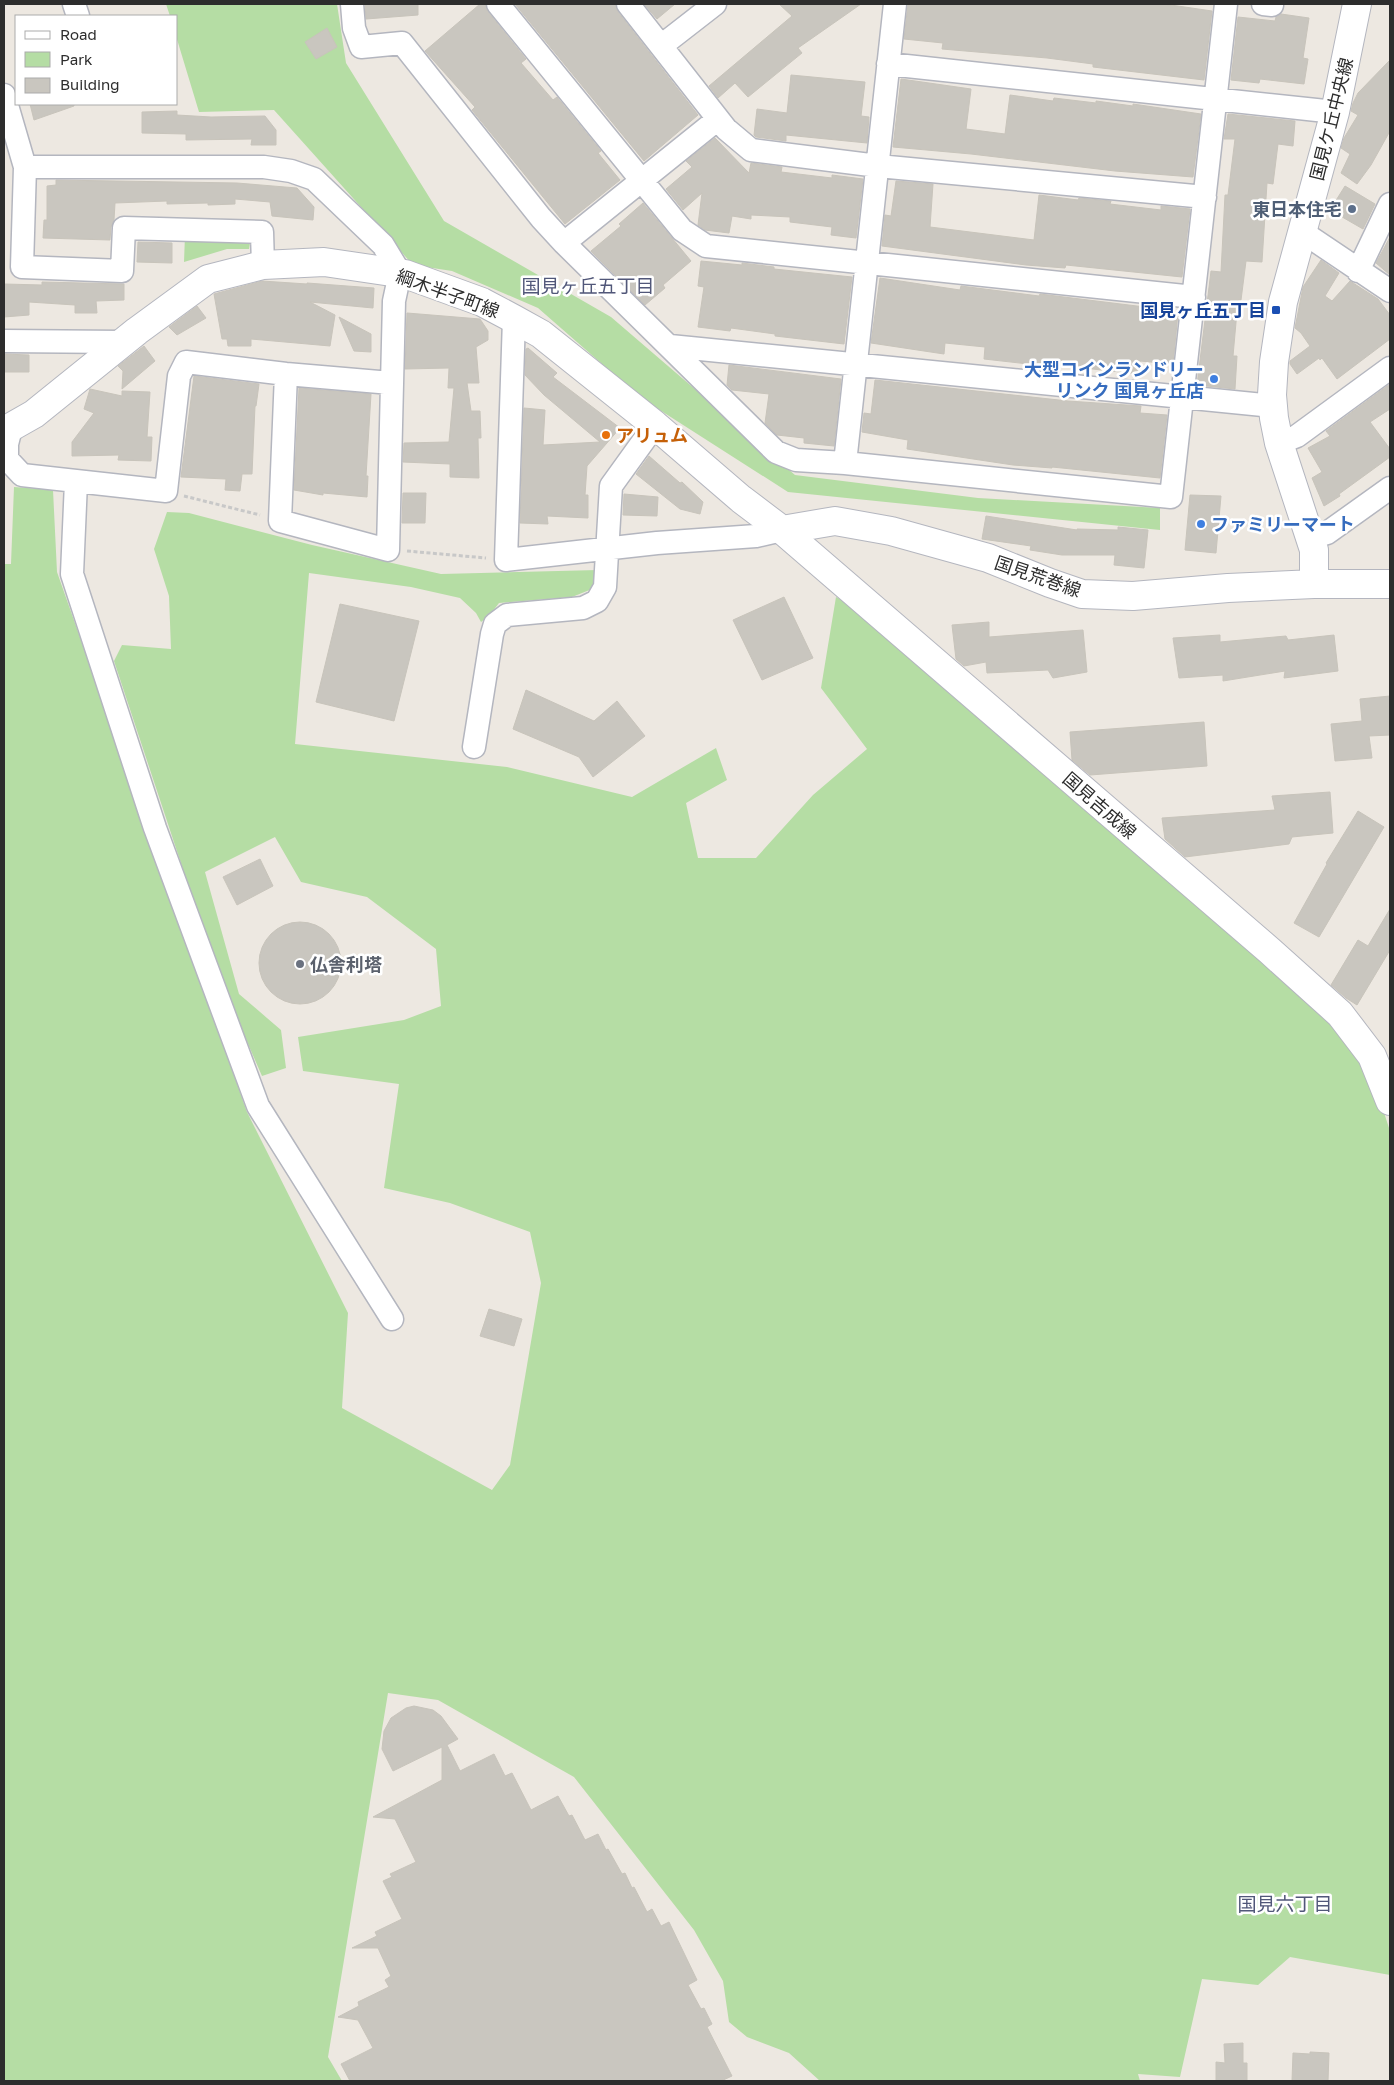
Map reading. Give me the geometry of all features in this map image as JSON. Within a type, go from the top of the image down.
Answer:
[{"type":"street","points":[[352,4],[354,28],[362,46],[402,43],[541,218],[776,452],[796,460],[845,463],[1171,497],[1226,4]]},
{"type":"street","points":[[498,4],[682,230],[706,246],[868,261],[1194,296]]},
{"type":"street","points":[[628,4],[726,129],[751,150],[878,166],[1205,197]]},
{"type":"street","points":[[661,46],[715,4]]},
{"type":"street","points":[[845,463],[895,4]]},
{"type":"street","name":"国見ケ丘中央線","points":[[1314,584],[1314,550],[1279,442],[1273,406],[1274,362],[1277,332],[1301,231],[1335,112],[1357,4]]},
{"type":"street","points":[[888,64],[1335,112]]},
{"type":"street","points":[[4,94],[25,167],[22,267],[122,272],[124,228],[262,232],[263,265]]},
{"type":"street","points":[[564,243],[718,119]]},
{"type":"street","points":[[25,167],[264,167],[292,171],[314,179],[383,244],[400,273],[394,301],[388,550],[280,520],[286,374]]},
{"type":"street","points":[[1358,270],[1390,204]]},
{"type":"street","points":[[1301,231],[1390,291]]},
{"type":"street","name":"綱木半子町線","points":[[8,430],[34,414],[123,342],[208,280],[263,265],[324,262],[400,273],[482,302],[541,334],[655,425],[741,500],[782,530]]},
{"type":"street","points":[[514,319],[506,560],[756,536],[782,530]]},
{"type":"street","points":[[4,341],[123,342]]},
{"type":"street","points":[[670,346],[1273,406]]},
{"type":"street","points":[[8,430],[7,459],[13,474],[166,491],[179,376],[186,362],[286,374],[391,383]]},
{"type":"street","points":[[1279,442],[1297,436],[1390,368]]},
{"type":"street","points":[[474,747],[495,624],[507,615],[583,608],[597,601],[605,587],[611,486],[655,425]]},
{"type":"street","points":[[76,482],[72,574],[155,828],[254,1097],[392,1319]]},
{"type":"street","points":[[1311,538],[1327,533],[1390,488]]},
{"type":"street","name":"国見荒巻線","points":[[782,530],[835,520],[891,531],[988,558],[1082,594],[1133,596],[1228,588],[1314,584],[1390,584]]},
{"type":"street","name":"国見吉成線","points":[[782,530],[1270,951],[1340,1014],[1372,1056],[1390,1101]]},
{"type":"path","points":[[166,491],[280,520]]},
{"type":"path","points":[[388,550],[506,560]]},
{"type":"green space","points":[[166,4],[337,4],[346,63],[444,221],[611,317],[795,475],[978,498],[1160,508],[1160,530],[788,492],[641,398],[538,308],[452,271],[413,265],[274,110],[199,112],[178,43],[178,15],[170,15]]},
{"type":"green space","points":[[185,235],[251,236],[249,249],[227,249],[184,262]]},
{"type":"green space","points":[[14,487],[53,490],[57,572],[247,1112],[348,1313],[342,1408],[492,1490],[510,1465],[541,1283],[530,1232],[450,1203],[384,1188],[399,1084],[303,1071],[298,1037],[404,1020],[441,1006],[436,949],[367,897],[301,882],[275,837],[205,872],[239,994],[281,1030],[286,1068],[262,1076],[218,975],[114,661],[122,645],[171,649],[169,596],[154,549],[167,512],[189,513],[312,545],[441,574],[598,570],[592,589],[572,597],[499,603],[489,616],[481,622],[476,613],[460,598],[411,587],[309,573],[295,744],[507,767],[632,797],[716,748],[727,780],[686,803],[698,858],[756,858],[813,795],[867,749],[821,688],[836,597],[856,607],[1329,1017],[1371,1073],[1390,1131],[1390,1975],[1290,1957],[1258,1985],[1202,1979],[1180,2077],[1138,2074],[1140,2081],[820,2081],[789,2053],[747,2037],[729,2022],[723,1981],[694,1930],[574,1777],[438,1700],[388,1693],[328,2057],[342,2081],[4,2081],[4,564],[11,564]]},
{"type":"building","points":[[365,4],[418,4],[418,15],[366,19]]},
{"type":"building","points":[[480,4],[485,4],[488,12],[526,59],[521,63],[553,100],[557,97],[601,151],[598,153],[620,180],[565,224],[472,110],[475,107],[425,51]]},
{"type":"building","points":[[515,4],[615,4],[618,12],[698,115],[644,161]]},
{"type":"building","points":[[644,4],[675,4],[657,19]]},
{"type":"building","points":[[779,4],[861,4],[798,48],[802,53],[748,97],[735,83],[718,98],[709,86],[792,16]]},
{"type":"building","points":[[908,4],[1164,4],[1212,11],[1204,80],[1093,67],[1093,64],[1047,58],[942,49],[943,43],[904,39]]},
{"type":"building","points":[[1281,14],[1309,18],[1303,58],[1308,59],[1304,84],[1260,79],[1259,83],[1231,80],[1238,17],[1275,21],[1276,17]]},
{"type":"building","points":[[327,28],[337,47],[316,59],[305,42]]},
{"type":"building","points":[[1390,60],[1390,131],[1371,165],[1357,184],[1341,173],[1350,154],[1341,148],[1344,138],[1358,115],[1351,111],[1358,93]]},
{"type":"building","points":[[791,75],[865,82],[861,116],[869,117],[867,143],[786,135],[786,141],[756,137],[754,135],[757,109],[787,113]]},
{"type":"building","points":[[901,79],[971,89],[966,129],[1005,134],[1010,95],[1053,101],[1054,98],[1133,106],[1133,104],[1201,114],[1193,177],[1115,171],[893,147]]},
{"type":"building","points":[[30,105],[74,105],[74,106],[34,120]]},
{"type":"building","points":[[177,111],[177,115],[211,117],[265,116],[276,130],[276,145],[251,145],[252,139],[186,140],[186,134],[142,133],[142,112]]},
{"type":"building","points":[[1228,114],[1295,121],[1293,146],[1278,144],[1273,184],[1267,183],[1262,262],[1246,261],[1241,300],[1238,300],[1233,356],[1237,356],[1235,389],[1197,385],[1211,271],[1221,272],[1225,195],[1228,195],[1235,139],[1224,139]]},
{"type":"building","points":[[715,138],[749,173],[751,163],[782,167],[781,172],[832,178],[832,175],[863,179],[856,238],[831,235],[832,227],[790,222],[790,217],[751,215],[751,219],[732,216],[729,233],[705,230],[698,225],[702,193],[683,210],[666,189],[692,167],[686,161]]},
{"type":"building","points":[[56,180],[237,183],[297,188],[314,207],[313,220],[272,216],[270,202],[235,199],[235,204],[208,205],[208,203],[167,204],[167,201],[115,203],[110,240],[43,238],[44,220],[47,220],[47,186],[56,185]]},
{"type":"building","points":[[896,181],[933,184],[930,227],[1034,240],[1039,195],[1078,200],[1079,198],[1111,201],[1110,204],[1161,210],[1161,206],[1190,209],[1182,277],[1066,265],[1065,268],[1026,265],[882,246],[885,215],[891,216]]},
{"type":"building","points":[[1345,186],[1375,204],[1363,229],[1330,210]]},
{"type":"building","points":[[643,203],[691,261],[663,285],[665,288],[645,305],[591,251],[621,226],[619,224]]},
{"type":"building","points":[[1390,237],[1390,275],[1376,263]]},
{"type":"building","points":[[138,242],[172,243],[172,263],[137,262]]},
{"type":"building","points":[[1321,260],[1339,273],[1325,296],[1332,301],[1350,281],[1378,299],[1390,315],[1390,339],[1337,379],[1322,358],[1320,360],[1319,358],[1297,374],[1290,364],[1290,361],[1310,346],[1295,328],[1303,287]]},
{"type":"building","points":[[701,261],[742,265],[742,263],[774,267],[774,269],[852,277],[844,344],[775,336],[775,334],[731,328],[730,331],[698,327],[704,287],[698,286]]},
{"type":"building","points":[[880,278],[960,290],[961,286],[1039,296],[1040,294],[1178,313],[1173,364],[1140,361],[1139,374],[984,359],[985,347],[945,343],[944,354],[871,343]]},
{"type":"building","points":[[262,281],[374,288],[373,308],[310,302],[335,315],[330,346],[251,339],[251,346],[228,346],[227,339],[222,339],[214,294]]},
{"type":"building","points":[[42,282],[124,284],[124,300],[96,301],[97,313],[75,313],[75,305],[29,302],[29,315],[4,317],[4,284],[42,285]]},
{"type":"building","points":[[197,306],[206,318],[177,335],[169,327]]},
{"type":"building","points":[[407,313],[480,319],[488,331],[488,340],[476,347],[479,383],[467,383],[471,411],[480,411],[481,438],[478,438],[479,478],[450,477],[450,464],[403,462],[404,443],[449,442],[454,388],[448,388],[449,368],[405,369]]},
{"type":"building","points":[[339,317],[371,334],[371,352],[354,351]]},
{"type":"building","points":[[144,346],[155,361],[122,389],[123,371],[118,366]]},
{"type":"building","points":[[528,348],[557,373],[553,377],[620,428],[587,466],[585,495],[588,495],[588,518],[547,516],[548,524],[520,523],[524,408],[545,410],[543,445],[600,442],[544,395],[525,375],[526,349]]},
{"type":"building","points":[[4,354],[29,355],[29,372],[4,372]]},
{"type":"building","points":[[729,365],[841,379],[834,446],[804,443],[804,438],[777,435],[765,423],[769,394],[732,390],[727,385]]},
{"type":"building","points":[[194,376],[259,384],[255,406],[252,474],[242,474],[240,491],[225,490],[226,479],[181,477]]},
{"type":"building","points":[[875,380],[1068,401],[1141,406],[1140,413],[1167,415],[1160,478],[1013,465],[907,449],[908,440],[862,432],[864,413],[871,414]]},
{"type":"building","points":[[1390,384],[1390,409],[1370,422],[1390,449],[1390,457],[1339,494],[1340,496],[1324,506],[1312,478],[1322,472],[1308,448],[1330,436],[1326,431]]},
{"type":"building","points":[[299,388],[371,394],[366,476],[368,476],[367,497],[323,493],[323,495],[294,490]]},
{"type":"building","points":[[90,389],[122,396],[122,391],[150,392],[147,437],[152,437],[151,461],[118,460],[119,455],[72,456],[72,442],[94,413],[84,409]]},
{"type":"building","points":[[649,456],[680,483],[682,482],[703,502],[700,514],[680,509],[636,474]]},
{"type":"building","points":[[403,493],[426,493],[425,523],[402,523]]},
{"type":"building","points":[[624,494],[658,497],[657,516],[623,515]]},
{"type":"building","points":[[1190,495],[1221,496],[1216,553],[1185,550]]},
{"type":"building","points":[[986,516],[1077,530],[1118,530],[1118,527],[1148,530],[1144,568],[1114,565],[1115,555],[1062,555],[1030,550],[1031,546],[982,539]]},
{"type":"building","points":[[784,597],[813,658],[762,680],[733,620]]},
{"type":"building","points":[[340,604],[419,621],[394,721],[316,702]]},
{"type":"building","points":[[989,622],[989,637],[1083,630],[1087,672],[1053,678],[1048,670],[987,673],[986,662],[964,666],[956,659],[952,625]]},
{"type":"building","points":[[1220,635],[1220,642],[1286,636],[1288,640],[1334,635],[1338,671],[1284,678],[1285,671],[1223,681],[1223,675],[1179,678],[1173,638]]},
{"type":"building","points":[[526,690],[594,721],[617,701],[645,736],[593,777],[579,757],[513,729]]},
{"type":"building","points":[[1390,696],[1390,735],[1369,736],[1372,758],[1335,761],[1331,724],[1362,721],[1360,699]]},
{"type":"building","points":[[1204,722],[1207,766],[1090,775],[1072,760],[1070,732]]},
{"type":"building","points":[[1330,792],[1333,833],[1292,837],[1289,844],[1185,857],[1165,839],[1162,818],[1275,810],[1272,796]]},
{"type":"building","points":[[1358,811],[1384,827],[1319,937],[1294,923],[1326,863]]},
{"type":"building","points":[[260,859],[273,886],[237,905],[223,877]]},
{"type":"building","points":[[1390,909],[1390,950],[1357,1005],[1331,985],[1358,940],[1368,946]]},
{"type":"building","points":[[300,922],[316,925],[329,934],[338,947],[341,963],[338,979],[329,992],[316,1001],[300,1004],[284,1001],[271,992],[262,979],[259,963],[262,947],[271,934],[284,925]]},
{"type":"building","points":[[489,1309],[522,1319],[514,1346],[480,1336]]},
{"type":"building","points":[[414,1706],[433,1710],[441,1716],[458,1739],[447,1745],[460,1771],[494,1754],[505,1776],[512,1773],[531,1810],[558,1796],[569,1816],[572,1815],[585,1840],[598,1834],[622,1874],[625,1873],[632,1888],[634,1887],[647,1912],[652,1909],[661,1926],[669,1922],[697,1980],[688,1985],[701,2009],[704,2008],[712,2024],[707,2027],[732,2076],[721,2081],[350,2081],[341,2064],[373,2048],[358,2020],[338,2017],[359,2006],[358,2002],[389,1987],[385,1980],[391,1976],[378,1948],[352,1948],[377,1936],[375,1932],[402,1919],[383,1881],[392,1877],[390,1874],[416,1862],[395,1819],[373,1817],[442,1780],[442,1747],[393,1771],[382,1749],[384,1731],[391,1718],[406,1708]]},
{"type":"building","points":[[1243,2043],[1243,2063],[1247,2063],[1247,2081],[1216,2081],[1216,2062],[1225,2063],[1224,2044]]},
{"type":"building","points":[[1310,2052],[1329,2053],[1328,2081],[1292,2081],[1293,2053],[1310,2054]]},
{"type":"place","name":"東日本住宅","points":[[1352,209]]},
{"type":"place","name":"国見ヶ丘五丁目","points":[[1276,310]]},
{"type":"place","name":"大型コインランドリー リンク 国見ヶ丘店","points":[[1214,379]]},
{"type":"place","name":"アリュム","points":[[606,435]]},
{"type":"place","name":"ファミリーマート","points":[[1201,524]]},
{"type":"place","name":"仏舎利塔","points":[[300,964]]},
{"type":"district","name":"国見ヶ丘五丁目","points":[[588,285]]},
{"type":"district","name":"国見六丁目","points":[[1285,1903]]}]
